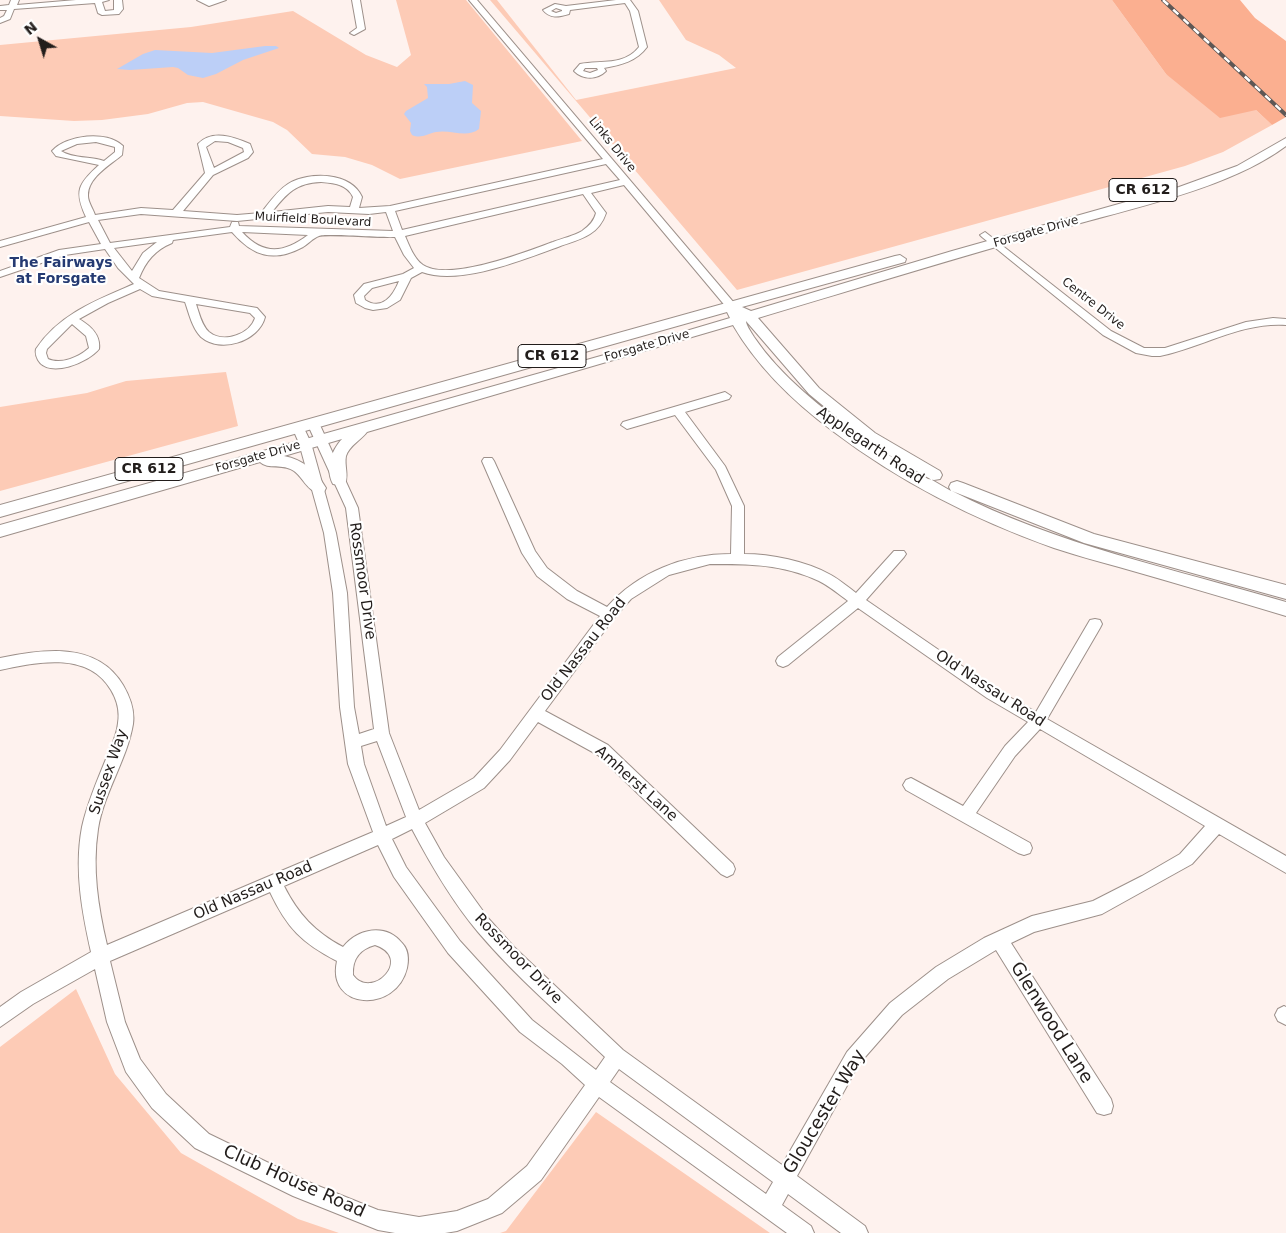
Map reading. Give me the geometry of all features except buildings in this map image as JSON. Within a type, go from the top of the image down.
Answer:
[{"type":"main road","name":"Forsgate Drive","points":[[0,510],[313,423],[739,314],[991,239],[1210,170],[1228,164],[1286,134]]},
{"type":"main road","name":"Forsgate Drive","points":[[0,532],[305,443],[626,353],[739,314],[991,239],[1176,192],[1222,177],[1262,157],[1286,141]]},
{"type":"main road","name":"Applegarth Road","points":[[739,314],[755,349],[784,381],[816,411],[845,433],[901,470],[931,487],[1003,520],[1062,544],[1286,609]]},
{"type":"main road","name":"Applegarth Road","points":[[739,314],[814,391],[870,437],[939,478],[1090,539],[1286,592]]},
{"type":"main road","points":[[626,353],[667,347],[717,334],[735,337],[755,349]]},
{"type":"main road","points":[[339,480],[336,464],[342,448],[365,427]]},
{"type":"main road","points":[[215,470],[288,460],[302,468],[318,488]]},
{"type":"street","points":[[98,0],[100,10],[102,13],[107,14],[119,9],[118,0]]},
{"type":"street","points":[[0,8],[13,3],[105,0]]},
{"type":"street","points":[[201,0],[209,4],[222,0]]},
{"type":"street","points":[[354,33],[360,29],[356,0]]},
{"type":"street","name":"Links Drive","points":[[473,0],[585,132],[607,161],[739,314]]},
{"type":"street","points":[[566,8],[626,1],[634,11],[643,47],[640,53],[623,61],[598,66],[586,65],[580,67],[578,72],[585,75],[596,75],[602,71],[600,67]]},
{"type":"street","points":[[0,21],[7,17],[13,3]]},
{"type":"street","points":[[175,214],[210,173],[245,156],[249,152],[247,146],[224,137],[212,139],[202,144],[201,150],[210,164],[210,173]]},
{"type":"street","points":[[105,165],[98,160],[62,157],[56,151],[66,143],[77,140],[120,146],[119,153],[84,188],[83,198],[116,260],[138,282],[156,294],[252,310],[257,313],[260,321],[254,330],[241,337],[216,340],[204,333],[189,300]]},
{"type":"street","name":"Muirfield Boulevard","points":[[0,244],[93,218],[141,211],[237,218],[328,209],[390,209],[607,161]]},
{"type":"street","points":[[264,215],[290,186],[313,179],[331,179],[352,189],[358,198],[354,210]]},
{"type":"street","name":"Muirfield Boulevard","points":[[0,274],[55,254],[108,245],[234,229],[398,234],[625,182]]},
{"type":"street","points":[[390,209],[398,234],[412,259],[422,268],[433,272],[453,273],[505,262],[584,234],[597,224],[601,213],[585,190]]},
{"type":"street","points":[[237,218],[234,229],[250,245],[272,252],[298,247],[317,232]]},
{"type":"street","points":[[70,319],[87,329],[94,340],[94,349],[84,358],[69,364],[55,364],[42,359],[40,354],[42,348],[70,319],[138,282],[145,255],[165,242],[187,234]]},
{"type":"street","name":"Centre Drive","points":[[991,239],[1107,333],[1122,343],[1140,351],[1154,353],[1171,350],[1257,323],[1286,322]]},
{"type":"street","points":[[407,276],[422,268]]},
{"type":"street","points":[[627,425],[724,396]]},
{"type":"street","points":[[678,410],[721,469],[738,506],[737,557]]},
{"type":"street","name":"Rossmoor Drive","points":[[313,423],[360,522],[368,558],[360,567],[382,733],[415,820],[438,862],[482,924],[515,960],[617,1056],[858,1233]]},
{"type":"street","name":"Rossmoor Drive","points":[[298,427],[305,443],[330,533],[340,593],[344,680],[352,742],[365,790],[382,836],[400,872],[454,947],[526,1026],[568,1058],[597,1084],[804,1233]]},
{"type":"street","points":[[488,461],[529,553],[542,572],[572,595],[609,614]]},
{"type":"street","points":[[783,661],[858,600],[899,554]]},
{"type":"street","name":"Old Nassau Road","points":[[0,1018],[27,998],[100,956],[382,836],[415,820],[479,783],[505,755],[609,614],[626,595],[664,571],[710,559],[737,557],[768,560],[826,578],[992,694],[1286,865]]},
{"type":"street","points":[[336,569],[360,567]]},
{"type":"street","points":[[965,815],[1010,751],[1038,721],[1094,624]]},
{"type":"street","name":"Sussex Way","points":[[0,664],[36,656],[60,656],[85,661],[100,668],[111,677],[124,699],[126,722],[123,735],[100,793],[90,828],[87,866],[90,902],[100,956]]},
{"type":"street","name":"Amherst Lane","points":[[535,713],[603,750],[727,869]]},
{"type":"street","points":[[352,742],[382,733]]},
{"type":"street","points":[[911,785],[1024,848]]},
{"type":"street","name":"Gloucester Way","points":[[769,1208],[853,1058],[896,1010],[942,973],[999,940],[1032,924],[1096,908],[1148,881],[1186,858],[1217,825]]},
{"type":"street","points":[[274,881],[285,907],[299,928],[320,944],[346,957]]},
{"type":"street","name":"Glenwood Lane","points":[[999,940],[1104,1106]]},
{"type":"street","name":"Club House Road","points":[[100,956],[116,1022],[133,1065],[159,1101],[202,1141],[300,1188],[378,1220],[419,1227],[457,1221],[495,1206],[534,1173],[617,1056]]},
{"type":"shaded area","points":[[396,0],[466,0],[582,141],[400,179],[372,165],[345,157],[312,154],[287,130],[273,122],[203,102],[187,103],[148,114],[102,120],[74,121],[0,116],[0,45],[191,27],[293,11],[366,55],[397,67],[411,55]]},
{"type":"shaded area","points":[[490,0],[497,0],[576,100],[736,68],[719,55],[686,40],[659,0],[1112,0],[1166,74],[1256,110],[1272,125],[1223,152],[1185,166],[737,290]]},
{"type":"shaded area","points":[[1112,0],[1240,0],[1255,18],[1286,41],[1286,117],[1272,125],[1256,110],[1220,118],[1166,74]]},
{"type":"shaded area","points":[[226,372],[238,426],[0,491],[0,407],[87,393],[126,381]]},
{"type":"shaded area","points":[[76,989],[115,1074],[181,1153],[298,1219],[339,1233],[0,1233],[0,1047]]},
{"type":"shaded area","points":[[596,1112],[770,1233],[500,1233],[506,1231]]},
{"type":"water","points":[[276,46],[279,48],[243,60],[216,74],[203,78],[188,75],[173,67],[117,69],[143,54],[155,50],[212,53]]},
{"type":"water","points":[[465,81],[473,85],[472,103],[481,111],[479,129],[464,134],[442,131],[421,136],[412,135],[410,131],[411,123],[404,114],[428,98],[427,87],[424,84],[449,84]]},
{"type":"railway","points":[[1163,0],[1286,115]]},
{"type":"district","name":"The Fairways at Forsgate","points":[[61,272]]}]
